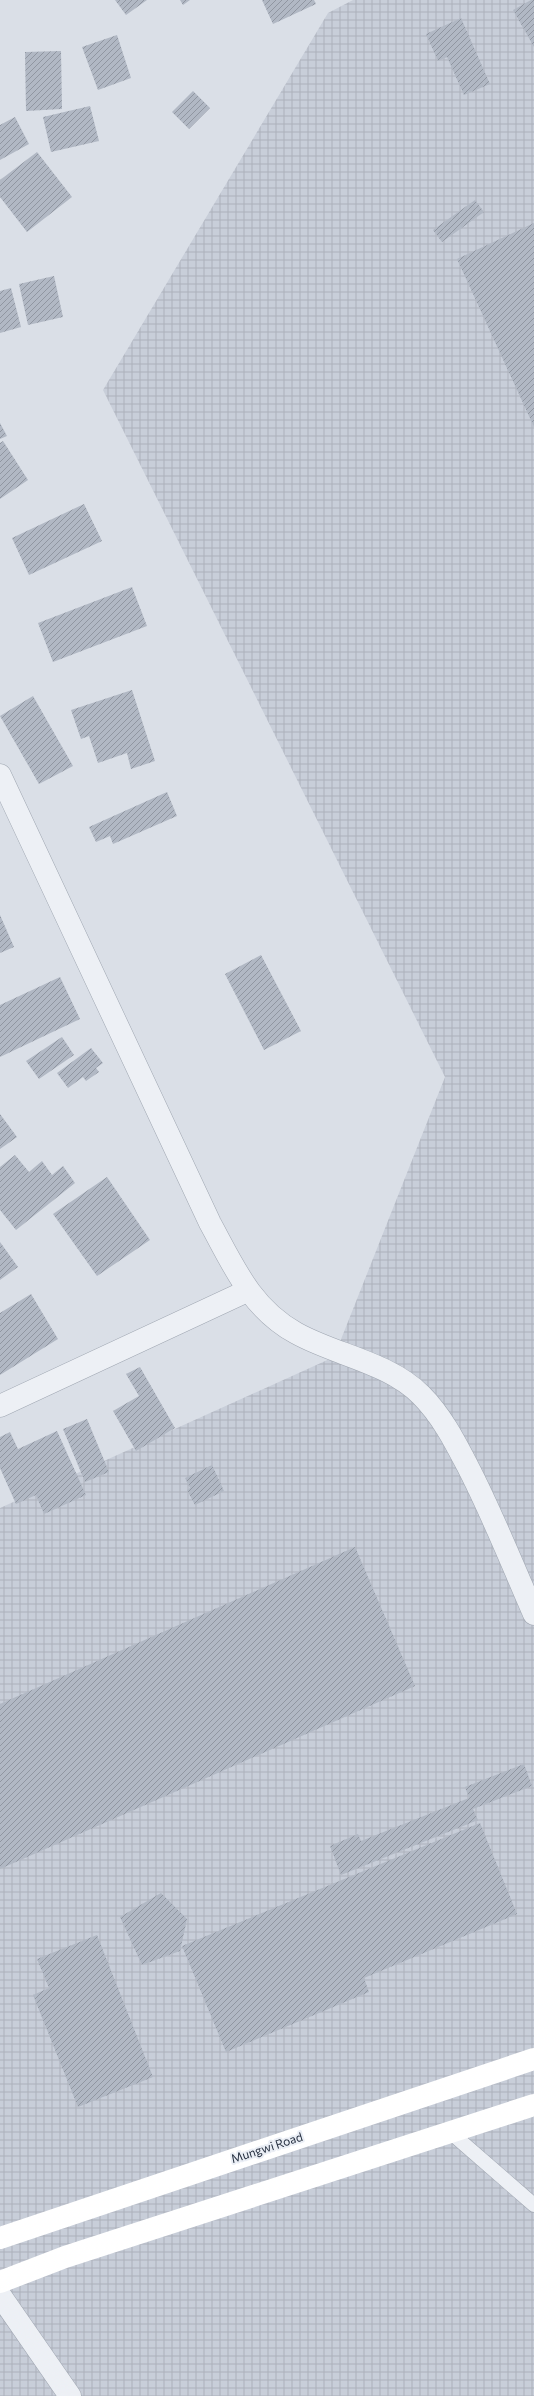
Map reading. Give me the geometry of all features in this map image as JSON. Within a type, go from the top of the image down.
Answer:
[{"type":"main road","name":"Mungwi Road","points":[[0,2238],[534,2059]]},
{"type":"main road","points":[[0,2282],[65,2257],[449,2131],[534,2105]]},
{"type":"street","points":[[0,775],[210,1223],[248,1291],[264,1310],[296,1334],[365,1362],[400,1380],[420,1394],[449,1431],[476,1483],[534,1614]]},
{"type":"street","points":[[0,1406],[248,1291]]},
{"type":"street","points":[[0,2295],[70,2396]]},
{"type":"lane","points":[[449,2131],[534,2205]]},
{"type":"shaded area","points":[[353,0],[534,0],[534,2396],[0,2396],[0,1508],[334,1357],[445,1077],[103,390],[328,13]]},
{"type":"building","points":[[115,0],[147,0],[126,15]]},
{"type":"building","points":[[180,0],[190,0],[183,5]]},
{"type":"building","points":[[262,0],[314,0],[316,4],[273,24]]},
{"type":"building","points":[[531,0],[534,0],[534,47],[513,10]]},
{"type":"building","points":[[461,18],[490,84],[464,95],[447,57],[438,61],[426,34]]},
{"type":"building","points":[[117,35],[131,78],[98,90],[82,47]]},
{"type":"building","points":[[61,51],[62,109],[26,111],[25,52]]},
{"type":"building","points":[[193,91],[210,108],[189,129],[172,112]]},
{"type":"building","points":[[90,106],[99,141],[51,152],[43,117]]},
{"type":"building","points":[[15,117],[29,144],[0,160],[0,125]]},
{"type":"building","points":[[37,152],[72,197],[27,232],[0,197],[0,180]]},
{"type":"building","points":[[475,200],[484,212],[442,242],[433,230]]},
{"type":"building","points":[[534,223],[534,427],[457,259]]},
{"type":"building","points":[[54,276],[63,317],[28,325],[19,284]]},
{"type":"building","points":[[11,288],[21,327],[0,333],[0,291]]},
{"type":"building","points":[[0,423],[7,436],[0,439]]},
{"type":"building","points":[[3,441],[28,480],[0,499],[0,443]]},
{"type":"building","points":[[84,504],[102,541],[29,575],[12,538]]},
{"type":"building","points":[[132,587],[147,626],[53,662],[38,623]]},
{"type":"building","points":[[132,690],[155,761],[131,769],[127,753],[98,763],[89,736],[81,739],[71,710]]},
{"type":"building","points":[[33,696],[73,766],[39,784],[0,716]]},
{"type":"building","points":[[167,792],[177,816],[113,844],[110,836],[96,842],[89,827]]},
{"type":"building","points":[[0,915],[14,947],[0,953]]},
{"type":"building","points":[[261,955],[301,1031],[264,1050],[225,974]]},
{"type":"building","points":[[60,977],[80,1019],[0,1057],[0,1005]]},
{"type":"building","points":[[62,1037],[74,1055],[39,1079],[26,1061]]},
{"type":"building","points":[[91,1048],[103,1063],[96,1068],[99,1072],[86,1081],[83,1077],[68,1088],[57,1073]]},
{"type":"building","points":[[0,1114],[17,1137],[0,1149]]},
{"type":"building","points":[[15,1155],[29,1172],[42,1161],[52,1175],[63,1166],[75,1183],[16,1230],[0,1210],[0,1167]]},
{"type":"building","points":[[107,1177],[150,1240],[97,1276],[53,1214]]},
{"type":"building","points":[[0,1242],[18,1267],[0,1280]]},
{"type":"building","points":[[31,1294],[58,1339],[0,1375],[0,1313]]},
{"type":"building","points":[[140,1367],[175,1428],[136,1451],[113,1411],[139,1396],[126,1374]]},
{"type":"building","points":[[87,1419],[109,1472],[85,1482],[63,1429]]},
{"type":"building","points":[[57,1431],[86,1495],[44,1514],[36,1495],[16,1504],[0,1468],[0,1437],[10,1432],[18,1449]]},
{"type":"building","points":[[212,1465],[224,1491],[195,1505],[187,1490],[190,1488],[185,1478]]},
{"type":"building","points":[[355,1547],[415,1686],[0,1869],[0,1704]]},
{"type":"building","points":[[524,1764],[532,1786],[473,1809],[478,1820],[341,1875],[330,1846],[358,1834],[361,1841],[469,1798],[465,1787]]},
{"type":"building","points":[[480,1823],[517,1914],[364,1978],[369,1992],[226,2052],[182,1946]]},
{"type":"building","points":[[161,1893],[187,1919],[180,1951],[142,1965],[120,1917]]},
{"type":"building","points":[[97,1935],[153,2077],[78,2107],[33,1995],[49,1988],[37,1959]]}]
